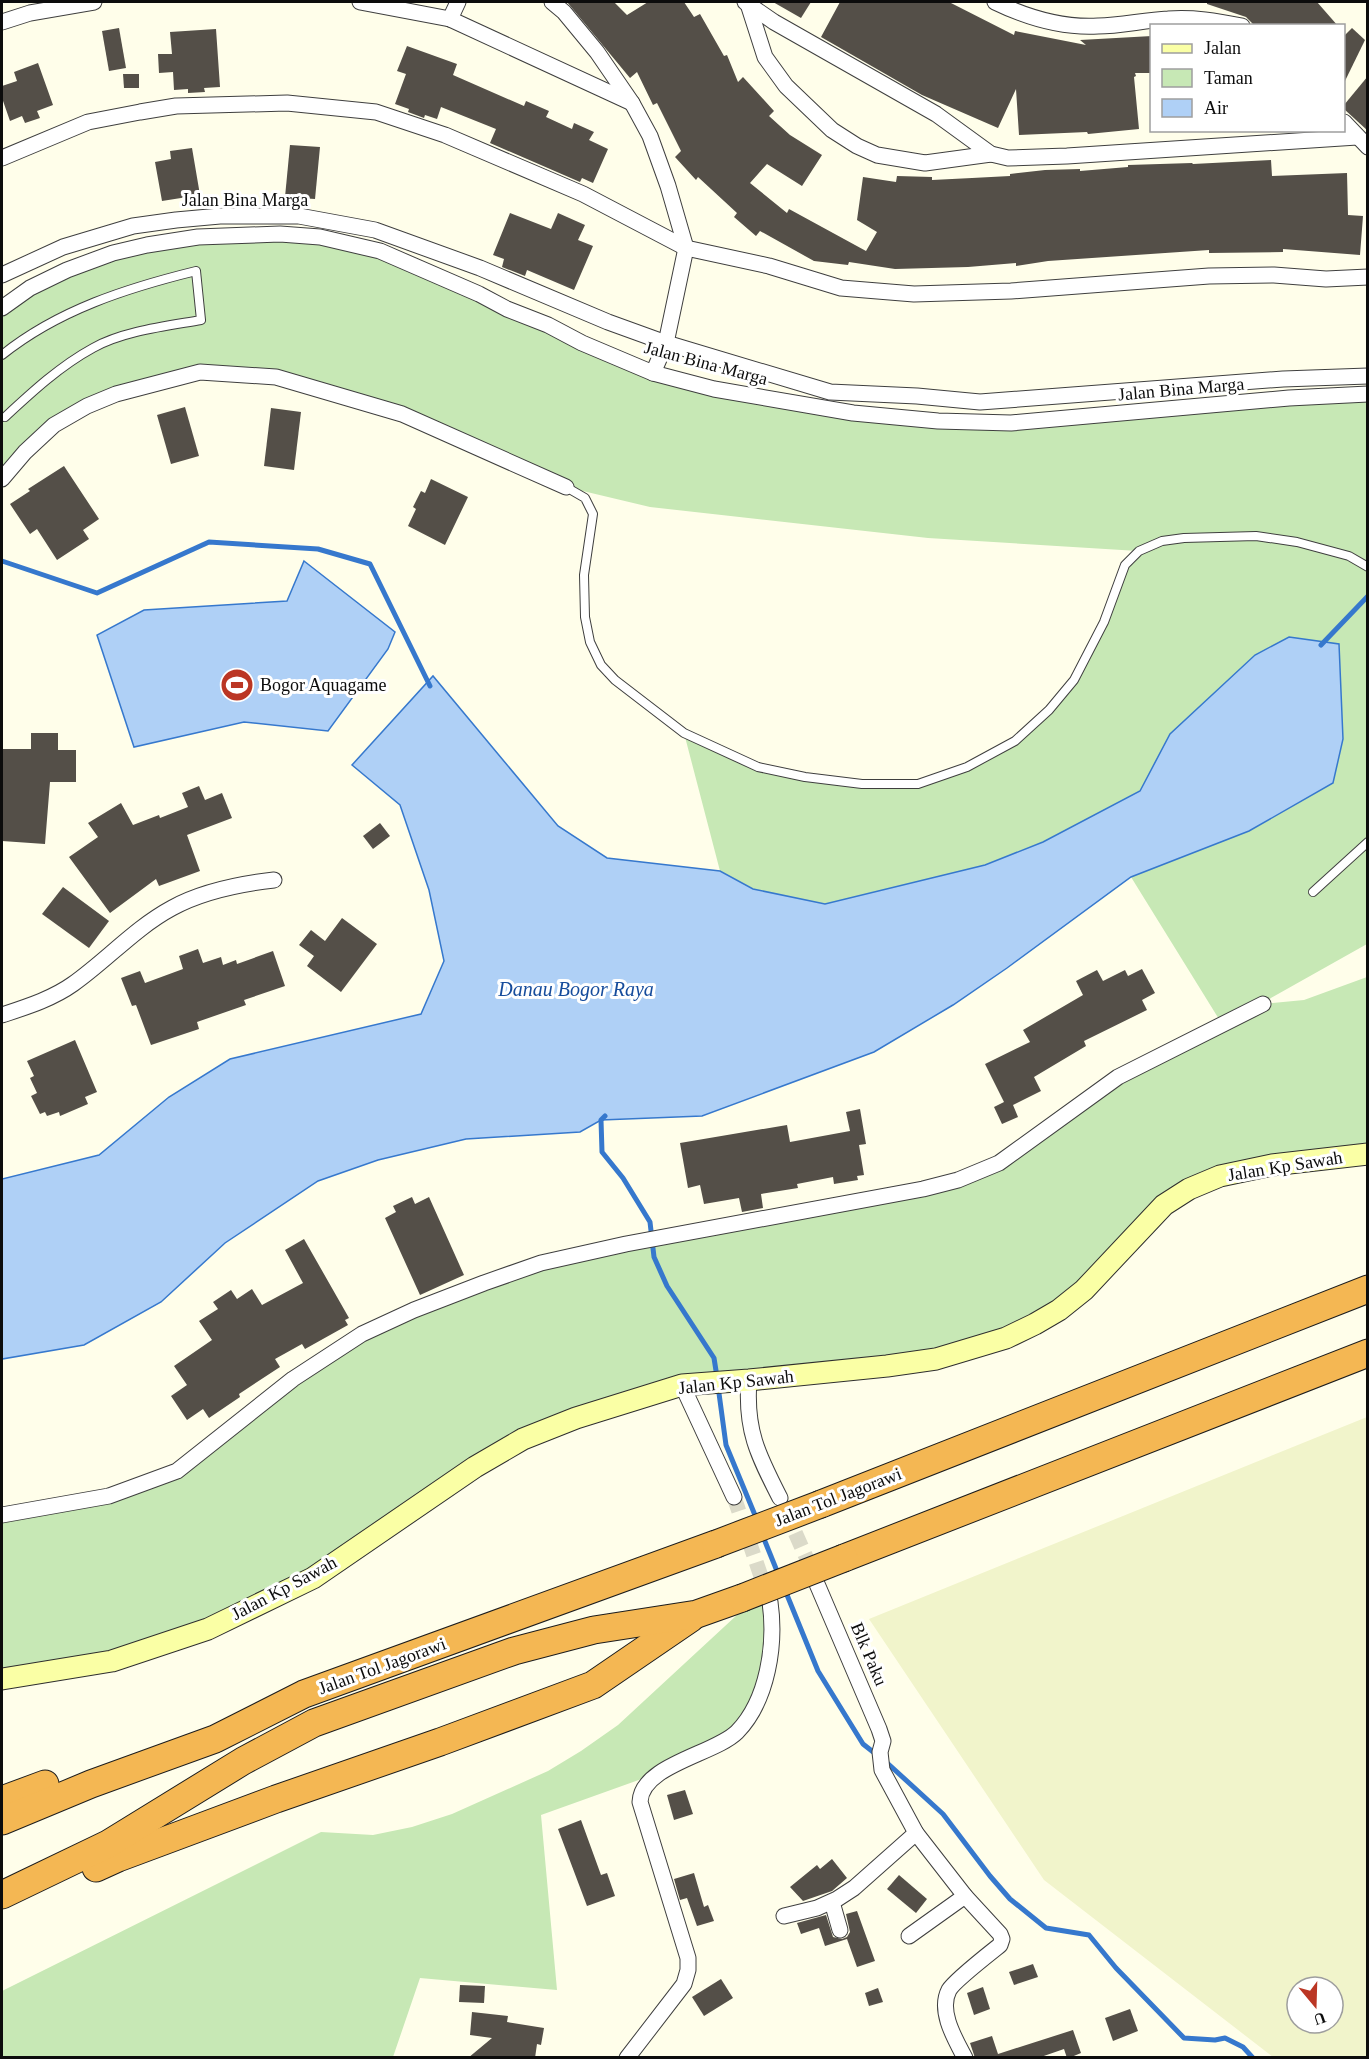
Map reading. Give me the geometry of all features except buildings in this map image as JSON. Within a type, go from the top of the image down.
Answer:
[{"type":"highway","name":"Jalan Tol Jagorawi","points":[[304,1694],[717,1544],[1368,1289]]},
{"type":"highway","points":[[2,1896],[108,1844],[243,1761],[314,1723],[514,1651],[594,1630],[697,1614],[1368,1353]]},
{"type":"highway","points":[[2,1912],[118,1858],[593,1685],[697,1614]]},
{"type":"highway","points":[[2,1800],[271,1701],[304,1694]]},
{"type":"highway","points":[[2,1821],[91,1784],[215,1739],[304,1694]]},
{"type":"street","points":[[2,22],[30,13],[94,2]]},
{"type":"street","points":[[360,2],[450,19],[632,103]]},
{"type":"street","points":[[450,19],[458,2]]},
{"type":"street","points":[[552,2],[564,12],[597,52],[632,103],[650,136],[668,186],[686,248],[666,343],[653,373]]},
{"type":"street","points":[[995,2],[1046,21],[1097,27],[1188,18],[1232,24]]},
{"type":"street","points":[[746,3],[774,22],[936,114],[991,154]]},
{"type":"street","points":[[746,3],[765,57],[786,86],[832,130],[877,155],[925,163],[991,154],[1008,158],[1362,142]]},
{"type":"street","points":[[2,158],[88,122],[176,106],[287,103],[376,112],[445,135],[583,194],[686,248],[769,266],[841,288],[914,294],[1011,291],[1209,276],[1274,275],[1326,279],[1368,277]]},
{"type":"street","points":[[1345,124],[1362,142]]},
{"type":"street","name":"Jalan Bina Marga","points":[[2,276],[63,247],[133,226],[220,216],[299,216],[375,230],[480,268],[608,322],[666,343],[830,392],[980,402],[1283,379],[1368,376]]},
{"type":"street","name":"Jalan Bina Marga","points":[[2,308],[30,288],[67,270],[113,254],[147,245],[198,237],[278,234],[320,237],[380,251],[653,373],[772,401],[853,413],[938,421],[1011,423],[1368,394]]},
{"type":"street","points":[[2,479],[25,452],[54,425],[87,406],[116,394],[201,372],[276,377],[402,414],[566,487]]},
{"type":"street","points":[[2,1015],[50,998],[73,984],[129,937],[173,908],[202,895],[242,884],[274,880]]},
{"type":"street","points":[[2,1515],[110,1496],[177,1471],[293,1379],[362,1334],[424,1306],[541,1263],[626,1244],[923,1189],[958,1180],[999,1163],[1118,1077],[1263,1004]]},
{"type":"street","name":"Jalan Kp Sawah","points":[[2,1679],[112,1661],[208,1629],[313,1578],[475,1467],[522,1440],[576,1418],[686,1384],[887,1366],[936,1359],[1006,1338],[1059,1310],[1084,1290],[1164,1205],[1189,1189],[1220,1176],[1272,1165],[1368,1154]]},
{"type":"street","points":[[743,1380],[752,1438],[780,1498]]},
{"type":"street","points":[[686,1384],[734,1497]]},
{"type":"street","name":"Blk Paku","points":[[817,1584],[883,1741],[880,1761],[885,1778],[916,1833]]},
{"type":"street","points":[[627,2058],[684,1984],[688,1970],[688,1958],[640,1796],[658,1774],[716,1746],[736,1733],[748,1719],[757,1704],[772,1648],[770,1602]]},
{"type":"street","points":[[784,1916],[832,1902],[854,1888],[916,1833],[965,1896],[996,1929],[1002,1940],[1000,1945],[949,1989],[946,2007],[951,2030],[965,2058]]},
{"type":"street","points":[[909,1936],[965,1896]]},
{"type":"street","points":[[832,1902],[840,1930]]},
{"type":"lane","points":[[2,355],[15,344],[72,311],[138,286],[196,271],[201,320],[140,331],[94,347],[45,380],[2,417]]},
{"type":"lane","points":[[566,487],[585,498],[593,514],[584,575],[585,617],[590,642],[601,665],[615,680],[684,733],[758,767],[805,777],[862,784],[918,784],[968,767],[1015,741],[1049,710],[1074,680],[1104,622],[1125,565],[1139,551],[1162,541],[1184,538],[1256,536],[1297,542],[1349,556],[1368,567]]},
{"type":"lane","points":[[1313,892],[1368,842]]},
{"type":"green space","points":[[280,234],[380,251],[653,373],[938,421],[1367,395],[1367,944],[1246,1012],[1263,1004],[1304,1000],[1367,977],[1367,1152],[1189,1189],[1059,1310],[936,1359],[690,1384],[522,1440],[313,1578],[208,1629],[2,1679],[2,1515],[109,1496],[177,1471],[362,1334],[541,1263],[923,1189],[999,1163],[1118,1077],[1222,1024],[1131,877],[1249,831],[1333,783],[1343,739],[1339,644],[1255,655],[1170,734],[1140,791],[1043,842],[985,865],[825,904],[753,889],[720,871],[684,733],[758,767],[861,783],[918,784],[967,767],[1015,741],[1074,680],[1125,565],[1138,551],[928,538],[650,507],[566,487],[402,414],[276,377],[163,380],[54,425],[2,479],[2,309],[113,253]]},
{"type":"green space","points":[[1367,1417],[1367,2057],[1273,2057],[1044,1880],[869,1619]]},
{"type":"green space","points":[[765,1589],[773,1648],[736,1733],[661,1772],[541,1815],[557,1990],[420,1978],[393,2057],[2,2058],[2,1991],[321,1832],[373,1835],[412,1827],[452,1814],[548,1771],[618,1725]]},
{"type":"water","name":"Bogor Aquagame","points":[[304,561],[395,632],[388,649],[328,731],[244,722],[134,747],[97,635],[144,610],[287,601]]},
{"type":"water","name":"Danau Bogor Raya","points":[[1289,637],[1339,644],[1343,739],[1333,783],[1249,831],[1131,877],[953,1005],[874,1052],[702,1116],[601,1120],[580,1132],[466,1139],[378,1160],[318,1181],[225,1243],[161,1302],[84,1345],[2,1359],[2,1179],[99,1155],[169,1097],[230,1059],[421,1014],[444,961],[429,890],[400,805],[352,765],[433,676],[558,826],[607,858],[720,871],[753,889],[825,904],[985,865],[1043,842],[1140,791],[1170,734],[1255,655]]},
{"type":"waterway","points":[[2,561],[97,593],[209,542],[318,549],[370,564],[430,686]]},
{"type":"waterway","points":[[1321,645],[1368,596]]},
{"type":"waterway","points":[[605,1116],[601,1120],[602,1152],[623,1178],[650,1222],[654,1257],[667,1286],[714,1358],[717,1377]]},
{"type":"waterway","points":[[718,1386],[726,1445],[757,1520]]},
{"type":"waterway","points":[[762,1534],[779,1576]]},
{"type":"waterway","points":[[785,1590],[818,1671],[863,1744],[877,1755]]},
{"type":"waterway","points":[[885,1761],[943,1814],[1010,1899],[1046,1928],[1089,1935],[1116,1968],[1184,2038],[1215,2040],[1225,2038],[1243,2047],[1253,2058]]},
{"type":"tunnel","points":[[734,1497],[767,1594]]},
{"type":"tunnel","points":[[786,1512],[814,1575]]},
{"type":"place","name":"Bogor Aquagame","points":[[237,685]]}]
